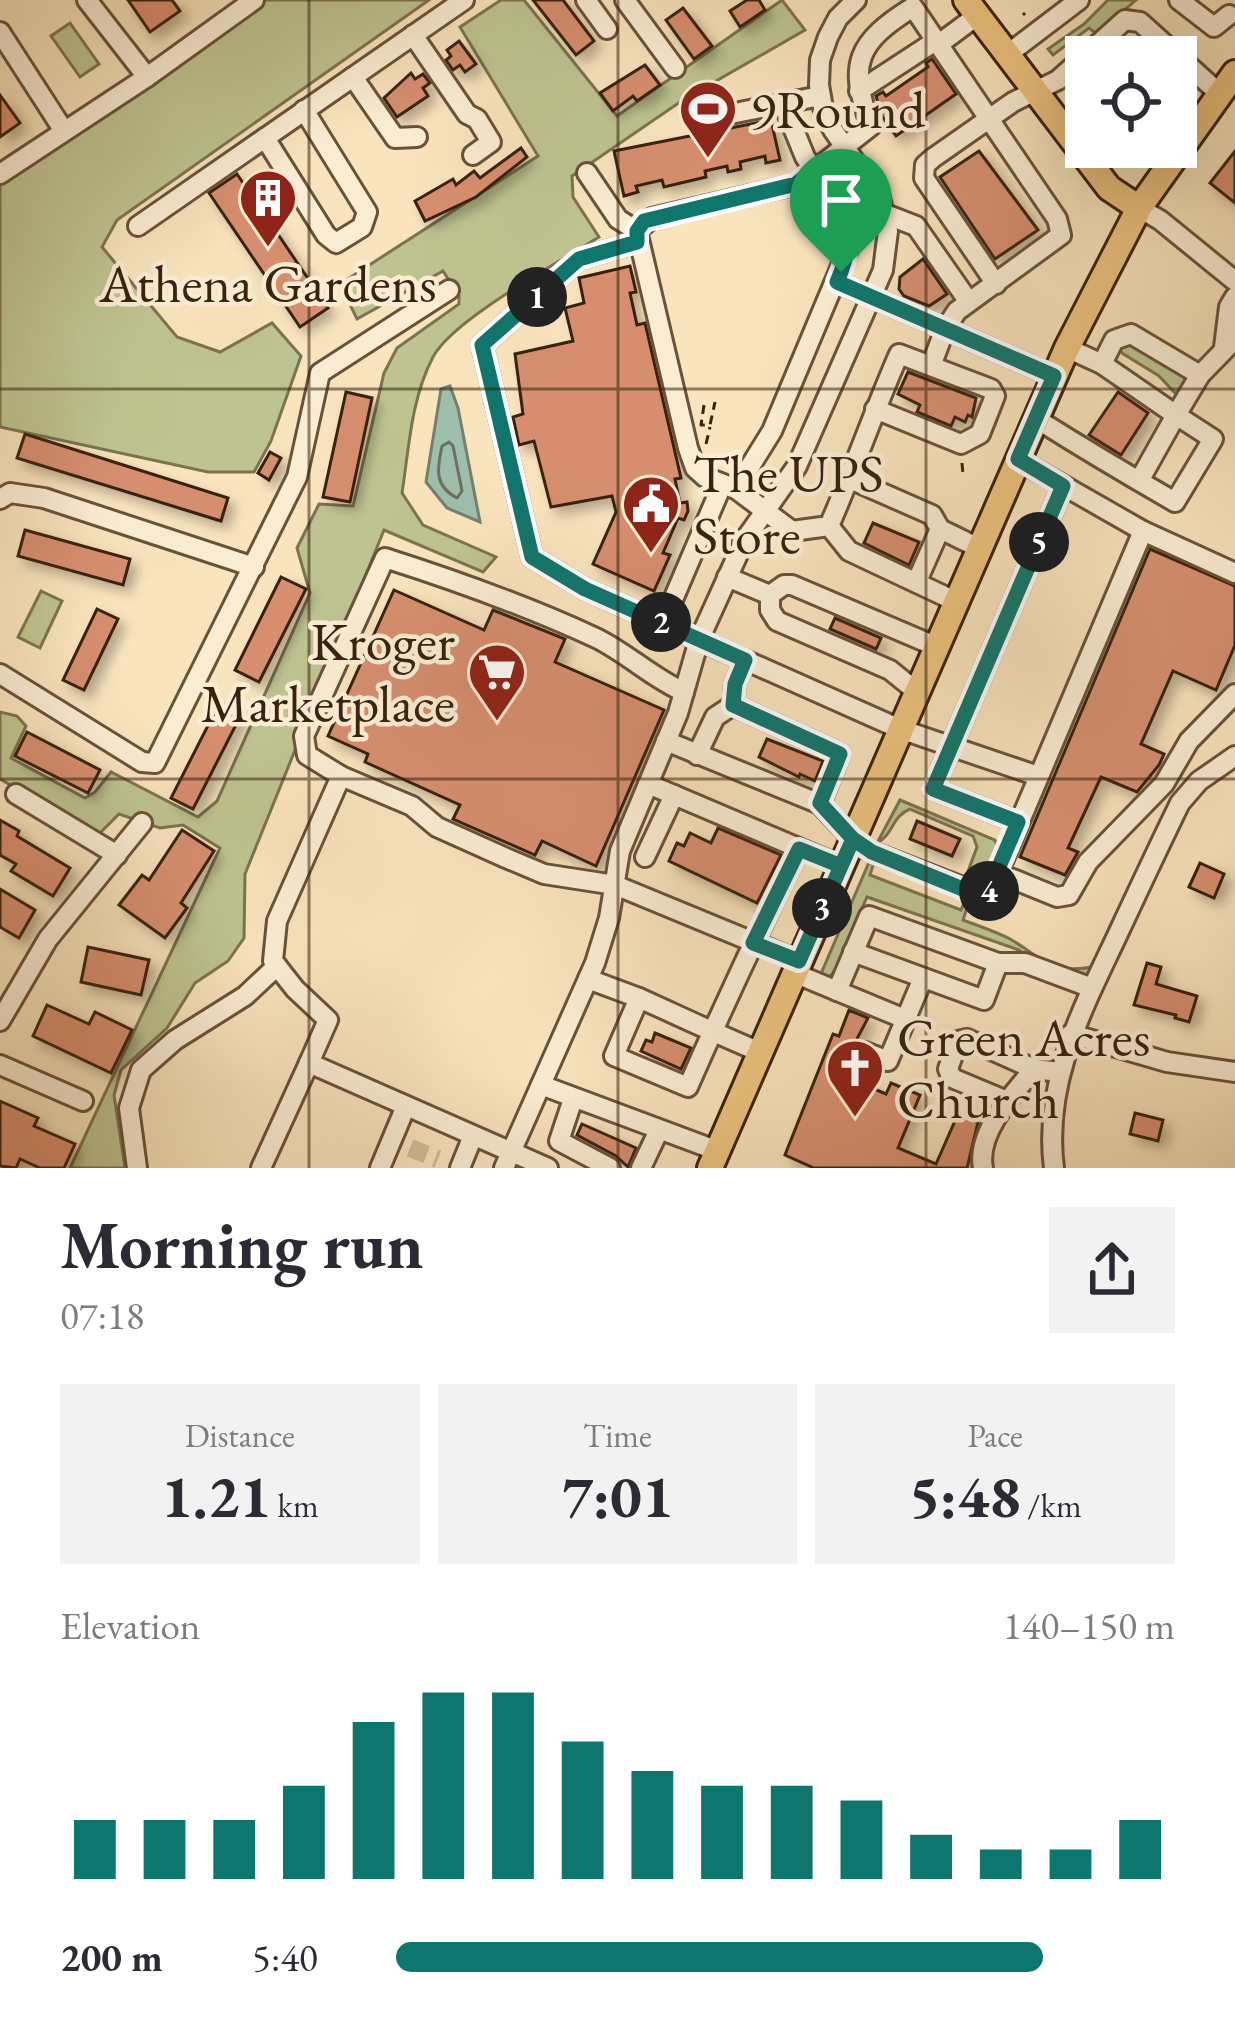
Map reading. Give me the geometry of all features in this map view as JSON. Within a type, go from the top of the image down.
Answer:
[{"type":"main road","points":[[972,8],[1109,188],[1139,208]]},
{"type":"main road","points":[[714,1160],[1066,348],[1139,208],[1230,81]]},
{"type":"street","points":[[87,0],[147,77]]},
{"type":"street","points":[[0,174],[254,0]]},
{"type":"street","points":[[138,226],[464,0]]},
{"type":"street","points":[[586,0],[607,28]]},
{"type":"street","points":[[625,0],[675,68]]},
{"type":"street","points":[[507,1160],[588,979],[606,928],[620,850],[666,742],[700,640],[727,577],[804,451],[886,256],[885,214],[872,183],[827,119],[820,96],[824,47],[838,18],[856,0]]},
{"type":"street","points":[[1008,54],[1079,0]]},
{"type":"street","points":[[1179,0],[1214,27],[1232,17],[1214,0]]},
{"type":"street","points":[[932,366],[945,329],[969,302],[1061,235],[1057,218],[913,7],[870,38],[860,58],[859,91],[872,126],[796,184],[652,218],[637,237],[579,259],[482,345],[532,557],[585,589],[900,729],[1038,776]]},
{"type":"street","points":[[859,91],[938,42],[972,8]]},
{"type":"street","points":[[1108,36],[1133,18],[1154,36]]},
{"type":"street","points":[[0,32],[64,131]]},
{"type":"street","points":[[413,35],[491,142],[473,155]]},
{"type":"street","points":[[1197,71],[1230,81]]},
{"type":"street","points":[[996,284],[929,187],[923,170],[989,119],[1065,74]]},
{"type":"street","points":[[352,77],[395,138],[417,137]]},
{"type":"street","points":[[695,121],[820,96]]},
{"type":"street","points":[[664,623],[729,487],[772,431],[850,245],[848,222],[838,200],[800,148],[783,103]]},
{"type":"street","points":[[265,138],[326,235],[336,243],[362,227],[367,212],[304,110]]},
{"type":"street","points":[[587,173],[618,219],[637,237],[695,468],[766,509],[793,531],[829,526]]},
{"type":"street","points":[[1139,208],[1235,281]]},
{"type":"street","points":[[885,214],[916,226],[969,302]]},
{"type":"street","points":[[837,282],[1054,376]]},
{"type":"street","points":[[0,674],[142,761],[155,763],[297,477],[320,373],[449,290]]},
{"type":"street","points":[[1139,481],[1200,375],[1229,343],[1229,308],[1235,297]]},
{"type":"street","points":[[1102,364],[1114,340],[1131,334],[1200,375]]},
{"type":"street","points":[[1035,418],[1175,502],[1213,439],[1102,364],[1066,348]]},
{"type":"street","points":[[829,526],[875,409],[899,354],[991,388],[995,397],[976,439],[961,444],[875,409]]},
{"type":"street","points":[[1018,459],[1143,531],[1235,573]]},
{"type":"street","points":[[850,478],[932,514],[940,529],[979,548]]},
{"type":"street","points":[[1018,822],[933,789],[1063,486]]},
{"type":"street","points":[[0,499],[10,493],[44,498],[254,567]]},
{"type":"street","points":[[829,526],[849,551],[955,602]]},
{"type":"street","points":[[917,581],[940,529]]},
{"type":"street","points":[[666,742],[820,803],[872,852],[975,894],[989,890],[1143,531]]},
{"type":"street","points":[[684,692],[657,680],[602,641],[492,592],[385,558],[304,736],[307,755],[341,776],[412,806],[437,827],[544,874],[615,885],[753,943],[837,991],[905,1018]]},
{"type":"street","points":[[727,577],[770,596]]},
{"type":"street","points":[[770,596],[792,585],[935,646]]},
{"type":"street","points":[[770,596],[770,610],[777,622],[890,670],[916,691]]},
{"type":"street","points":[[890,670],[907,634]]},
{"type":"street","points":[[733,705],[745,660]]},
{"type":"street","points":[[998,873],[1057,897],[1069,895],[1088,862],[1164,784],[1189,741],[1235,694]]},
{"type":"street","points":[[733,705],[840,754],[820,803]]},
{"type":"street","points":[[697,755],[715,717],[733,705]]},
{"type":"street","points":[[1054,1168],[1051,1142],[1060,1072],[1071,1034],[1184,796],[1235,756]]},
{"type":"street","points":[[261,1168],[328,1020],[273,961],[277,921],[341,776]]},
{"type":"street","points":[[648,784],[841,866]]},
{"type":"street","points":[[16,794],[117,855]]},
{"type":"street","points":[[645,857],[674,795]]},
{"type":"street","points":[[0,1021],[48,939],[142,823]]},
{"type":"street","points":[[639,998],[614,1056],[688,1088],[799,849]]},
{"type":"street","points":[[837,991],[869,916],[998,963],[1025,963],[1092,988]]},
{"type":"street","points":[[853,952],[985,1000],[998,963]]},
{"type":"street","points":[[137,1168],[129,1108],[141,1070],[175,1040],[245,996],[277,966]]},
{"type":"street","points":[[865,1052],[888,1061],[923,978]]},
{"type":"street","points":[[588,979],[760,1052]]},
{"type":"street","points":[[1071,1034],[1167,1062],[1235,1072]]},
{"type":"street","points":[[1006,1102],[952,1078],[948,1069],[958,1041],[967,1039],[1034,1069],[1060,1072]]},
{"type":"street","points":[[309,1063],[473,1136],[507,1160],[548,1168]]},
{"type":"street","points":[[0,1065],[83,1101]]},
{"type":"street","points":[[983,1168],[989,1134],[1006,1102],[1034,1069]]},
{"type":"street","points":[[541,1085],[658,1130],[714,1160]]},
{"type":"street","points":[[572,1099],[559,1141],[610,1168]]},
{"type":"street","points":[[385,1166],[401,1144],[406,1106]]},
{"type":"street","points":[[640,1168],[658,1130]]},
{"type":"street","points":[[438,1160],[459,1168],[473,1136]]},
{"type":"path","points":[[706,444],[715,402]]},
{"type":"path","points":[[704,405],[701,425],[710,425]]},
{"type":"path","points":[[962,461],[963,475]]},
{"type":"green space","points":[[258,0],[429,0],[117,220],[102,247],[177,337],[220,352],[272,323],[301,356],[271,441],[254,472],[208,472],[0,427],[0,173]]},
{"type":"green space","points":[[501,0],[524,0],[617,116],[782,0],[805,30],[683,100],[572,176],[573,197],[599,237],[484,309],[433,357],[415,407],[402,493],[423,525],[496,557],[483,572],[384,530],[245,874],[244,938],[228,961],[195,983],[167,1028],[121,1070],[114,1095],[125,1168],[70,1168],[220,848],[183,825],[160,828],[119,814],[100,833],[0,779],[0,712],[17,716],[26,726],[11,758],[85,798],[111,772],[198,817],[217,801],[310,593],[297,548],[319,504],[353,506],[384,373],[397,348],[459,304],[443,271],[357,319],[340,284],[538,156],[460,27]]},
{"type":"green space","points":[[1108,0],[1136,0],[1097,34],[1089,28],[1078,36],[1067,36]]},
{"type":"green space","points":[[70,23],[99,64],[80,77],[51,36]]},
{"type":"green space","points":[[1065,37],[1065,46],[1053,55],[1048,49]]},
{"type":"green space","points":[[1123,338],[1186,373],[1189,380],[1180,392],[1175,393],[1159,376],[1122,353]]},
{"type":"green space","points":[[41,591],[62,601],[40,648],[18,637]]},
{"type":"green space","points":[[900,800],[995,840],[997,846],[980,884],[974,884],[967,874],[977,847],[973,836],[910,809],[877,843]]},
{"type":"green space","points":[[870,860],[874,862],[870,875],[961,910],[965,900],[973,902],[963,920],[1004,936],[1056,966],[1092,967],[1088,976],[1051,969],[1019,950],[867,897],[835,971],[820,976]]},
{"type":"water","points":[[450,386],[480,522],[447,508],[426,482],[441,389]]},
{"type":"building","points":[[128,0],[172,0],[180,11],[150,32]]},
{"type":"building","points":[[533,0],[563,0],[594,41],[576,55]]},
{"type":"building","points":[[747,0],[759,0],[765,10],[740,27],[730,11]]},
{"type":"building","points":[[683,8],[712,46],[694,59],[666,20]]},
{"type":"building","points":[[459,41],[476,64],[465,72],[460,65],[453,70],[446,60],[451,56],[447,50]]},
{"type":"building","points":[[932,59],[956,94],[896,136],[876,96],[883,92],[886,96],[928,67]]},
{"type":"building","points":[[645,65],[660,85],[613,111],[600,93]]},
{"type":"building","points":[[411,73],[415,79],[423,74],[430,83],[423,88],[428,96],[397,117],[384,98]]},
{"type":"building","points":[[0,95],[20,123],[0,137]]},
{"type":"building","points":[[771,120],[780,160],[766,163],[765,156],[740,162],[741,169],[728,172],[727,166],[705,171],[706,177],[664,187],[662,180],[636,186],[638,192],[624,196],[614,151]]},
{"type":"building","points":[[521,148],[527,157],[476,197],[425,221],[415,201],[453,179],[456,185],[474,171],[480,178]]},
{"type":"building","points":[[979,151],[1038,230],[995,259],[940,177]]},
{"type":"building","points":[[1235,151],[1235,203],[1210,183]]},
{"type":"building","name":"Athena Gardens","points":[[237,174],[328,308],[300,327],[209,193]]},
{"type":"building","points":[[923,259],[947,294],[929,306],[904,296],[899,289],[900,277]]},
{"type":"building","points":[[630,266],[637,325],[645,323],[681,478],[675,479],[680,503],[687,502],[688,511],[684,520],[678,518],[663,553],[670,555],[654,591],[593,564],[616,512],[612,496],[551,507],[534,441],[519,445],[513,417],[523,414],[515,354],[573,341],[565,308],[584,303],[579,278]]},
{"type":"building","points":[[908,372],[976,398],[972,417],[968,415],[965,422],[955,417],[951,426],[917,412],[920,405],[898,394]]},
{"type":"building","points":[[346,392],[372,398],[350,502],[323,497]]},
{"type":"building","points":[[1118,392],[1148,413],[1121,455],[1089,435]]},
{"type":"building","points":[[25,434],[228,498],[221,521],[17,458]]},
{"type":"building","points":[[270,452],[281,458],[269,480],[258,473]]},
{"type":"building","points":[[873,523],[919,542],[909,565],[864,543]]},
{"type":"building","points":[[25,530],[130,559],[123,585],[18,556]]},
{"type":"building","points":[[1150,549],[1235,586],[1235,645],[1216,690],[1173,671],[1141,744],[1164,754],[1159,765],[1137,792],[1101,777],[1068,848],[1078,852],[1065,875],[1020,857]]},
{"type":"building","points":[[281,577],[306,589],[259,682],[235,670]]},
{"type":"building","name":"Kroger Marketplace","points":[[394,590],[484,630],[493,610],[565,639],[555,662],[664,710],[596,866],[542,841],[535,855],[453,819],[460,805],[365,762],[368,754],[328,736]]},
{"type":"building","points":[[97,609],[118,619],[84,690],[63,680]]},
{"type":"building","points":[[835,618],[881,638],[876,649],[830,629]]},
{"type":"building","points":[[220,702],[242,713],[193,809],[171,798]]},
{"type":"building","points":[[27,732],[100,770],[88,793],[15,756]]},
{"type":"building","points":[[767,739],[823,761],[815,781],[759,757]]},
{"type":"building","points":[[0,820],[70,868],[53,896],[11,871],[16,864],[0,855]]},
{"type":"building","points":[[917,821],[960,839],[952,856],[910,839]]},
{"type":"building","points":[[718,828],[781,855],[757,903],[669,861],[677,843],[684,846],[690,833],[711,843]]},
{"type":"building","points":[[182,830],[214,851],[181,903],[187,908],[165,938],[119,905],[142,875],[149,880]]},
{"type":"building","points":[[1200,863],[1224,874],[1214,898],[1189,887]]},
{"type":"building","points":[[0,889],[35,910],[19,938],[0,927]]},
{"type":"building","points":[[88,947],[149,960],[141,995],[81,982]]},
{"type":"building","points":[[1147,963],[1161,967],[1156,984],[1197,996],[1189,1022],[1134,1005]]},
{"type":"building","points":[[47,1005],[89,1024],[95,1012],[132,1030],[111,1073],[33,1036]]},
{"type":"building","name":"Green Acres Church","points":[[849,1010],[868,1018],[852,1048],[846,1077],[886,1094],[891,1083],[920,1095],[898,1148],[936,1164],[958,1114],[978,1122],[967,1168],[814,1168],[785,1155],[833,1034],[839,1036]]},
{"type":"building","points":[[655,1033],[691,1048],[681,1069],[641,1051]]},
{"type":"building","points":[[0,1101],[38,1118],[34,1126],[75,1144],[64,1168],[40,1168],[20,1159],[16,1168],[0,1166]]},
{"type":"building","points":[[1135,1113],[1163,1120],[1158,1141],[1130,1134]]},
{"type":"building","points":[[582,1124],[636,1148],[628,1167],[577,1135]]},
{"type":"tunnel","points":[[410,1148],[438,1159]]},
{"type":"place","name":"9Round","points":[[708,160]]},
{"type":"place","name":"Athena Gardens","points":[[268,249]]},
{"type":"place","name":"The UPS Store","points":[[651,555]]},
{"type":"place","name":"Kroger Marketplace","points":[[497,723]]},
{"type":"place","name":"Green Acres Church","points":[[855,1119]]},
{"type":"route","points":[[841,272],[837,282],[1054,376],[1018,459],[1063,486],[933,789],[1018,822],[989,890],[975,894],[872,852],[853,839],[841,866],[799,849],[753,943],[799,961],[853,839],[820,803],[840,754],[733,705],[745,660],[585,589],[532,557],[482,345],[579,259],[637,242],[644,221],[796,184],[813,170],[838,200],[848,222],[850,245],[841,272]]}]
